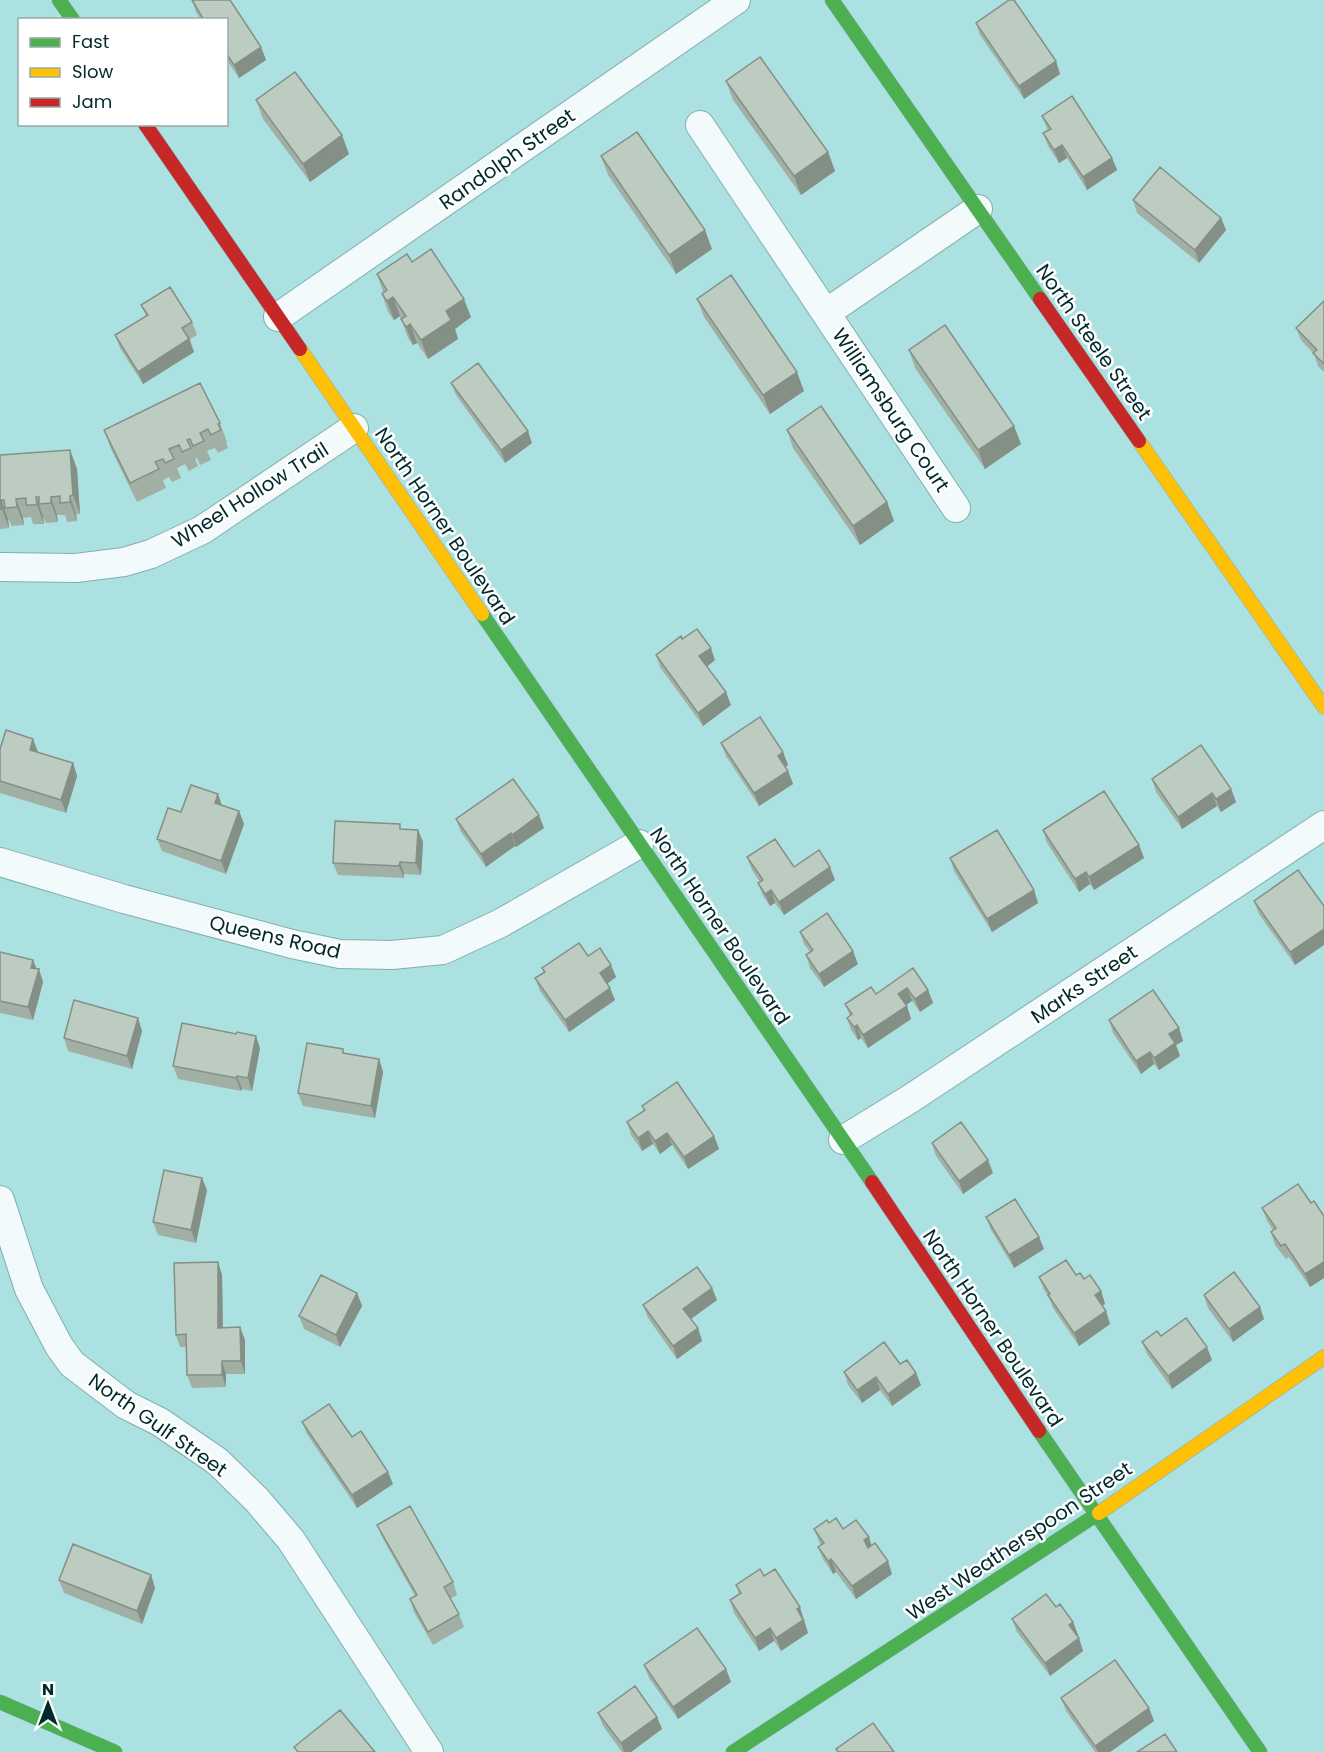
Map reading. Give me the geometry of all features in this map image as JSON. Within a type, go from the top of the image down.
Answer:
[{"type":"main road","points":[[59,0],[72,18]]},
{"type":"main road","name":"North Steele Street","points":[[832,0],[1324,707]]},
{"type":"main road","name":"North Horner Boulevard","points":[[146,126],[1260,1752]]},
{"type":"main road","name":"West Weatherspoon Street","points":[[733,1752],[1096,1515],[1324,1357]]},
{"type":"main road","points":[[0,1702],[115,1752]]},
{"type":"street","name":"Randolph Street","points":[[278,317],[736,0]]},
{"type":"street","name":"Williamsburg Court","points":[[700,125],[956,507]]},
{"type":"street","name":"Williamsburg Court","points":[[826,313],[978,209]]},
{"type":"street","name":"Wheel Hollow Trail","points":[[0,567],[76,568],[124,562],[151,554],[202,530],[354,428]]},
{"type":"street","name":"Marks Street","points":[[843,1140],[920,1093],[1324,825]]},
{"type":"street","name":"Queens Road","points":[[0,862],[124,899],[292,944],[340,954],[392,955],[443,950],[501,923],[639,844]]},
{"type":"street","name":"North Gulf Street","points":[[0,1200],[28,1289],[59,1346],[72,1364],[126,1405],[160,1422],[217,1461],[257,1500],[291,1540],[429,1752]]},
{"type":"building","points":[[192,0],[230,0],[261,47],[234,65],[228,56],[228,18],[203,18]]},
{"type":"building","points":[[1009,0],[1014,0],[1056,61],[1019,86],[976,23]]},
{"type":"building","points":[[760,57],[828,152],[794,176],[726,81]]},
{"type":"building","points":[[295,72],[342,135],[303,164],[256,100]]},
{"type":"building","points":[[1072,96],[1112,158],[1083,177],[1062,145],[1054,150],[1043,133],[1051,129],[1042,116]]},
{"type":"building","points":[[637,132],[705,230],[669,255],[601,156]]},
{"type":"building","points":[[1160,167],[1221,218],[1195,250],[1133,200]]},
{"type":"building","points":[[431,249],[464,299],[446,311],[451,320],[421,340],[410,324],[406,327],[401,319],[406,316],[393,297],[387,301],[382,294],[387,290],[377,274],[407,254],[412,262]]},
{"type":"building","points":[[731,275],[797,372],[763,395],[697,299]]},
{"type":"building","points":[[170,287],[192,322],[182,328],[189,339],[138,372],[115,335],[148,315],[141,305]]},
{"type":"building","points":[[1324,301],[1324,364],[1313,353],[1317,350],[1296,328]]},
{"type":"building","points":[[945,325],[1014,426],[978,450],[909,350]]},
{"type":"building","points":[[478,363],[528,431],[501,450],[451,383]]},
{"type":"building","points":[[200,383],[220,423],[218,424],[221,430],[211,435],[208,429],[200,433],[204,441],[193,446],[190,439],[187,440],[191,448],[182,452],[179,445],[169,449],[174,459],[165,463],[163,459],[155,462],[159,469],[130,483],[104,430]]},
{"type":"building","points":[[821,406],[887,502],[853,526],[787,430]]},
{"type":"building","points":[[70,450],[73,495],[70,496],[70,502],[60,503],[60,496],[51,497],[51,503],[39,504],[39,497],[36,497],[37,505],[26,505],[26,498],[16,499],[17,507],[5,508],[4,500],[1,500],[2,509],[0,509],[0,455]]},
{"type":"building","points":[[697,629],[711,648],[699,656],[726,692],[698,713],[656,655],[681,636],[682,639]]},
{"type":"building","points":[[760,717],[783,752],[778,756],[788,771],[754,793],[721,743]]},
{"type":"building","points":[[6,730],[33,739],[30,750],[73,763],[61,800],[0,781],[0,749]]},
{"type":"building","points":[[1201,745],[1231,789],[1216,799],[1212,793],[1178,817],[1152,779]]},
{"type":"building","points":[[513,779],[539,815],[481,854],[456,819]]},
{"type":"building","points":[[191,785],[218,794],[215,803],[239,811],[221,861],[157,839],[168,808],[181,812]]},
{"type":"building","points":[[1104,791],[1139,845],[1089,877],[1086,872],[1075,879],[1043,830]]},
{"type":"building","points":[[335,821],[400,824],[400,829],[418,830],[416,863],[400,862],[399,866],[333,863]]},
{"type":"building","points":[[997,830],[1034,890],[987,919],[950,858]]},
{"type":"building","points":[[775,839],[794,867],[819,850],[830,867],[779,902],[771,890],[765,894],[758,883],[763,880],[747,857]]},
{"type":"building","points":[[1298,870],[1324,906],[1324,929],[1290,952],[1254,901]]},
{"type":"building","points":[[827,913],[853,951],[819,974],[806,955],[813,950],[800,932]]},
{"type":"building","points":[[579,943],[588,956],[600,948],[611,965],[600,973],[610,988],[565,1020],[535,978],[545,972],[542,968]]},
{"type":"building","points":[[0,952],[33,960],[31,968],[39,969],[28,1007],[0,1001]]},
{"type":"building","points":[[913,968],[928,990],[915,999],[907,988],[898,994],[907,1006],[863,1035],[857,1025],[854,1027],[847,1018],[852,1014],[845,1004],[871,987],[876,994]]},
{"type":"building","points":[[1153,990],[1179,1028],[1169,1034],[1175,1043],[1154,1058],[1150,1052],[1136,1061],[1109,1020]]},
{"type":"building","points":[[74,1000],[138,1018],[127,1056],[64,1038]]},
{"type":"building","points":[[182,1023],[256,1036],[248,1078],[237,1076],[236,1078],[173,1066]]},
{"type":"building","points":[[307,1043],[343,1049],[343,1053],[379,1059],[371,1106],[298,1093]]},
{"type":"building","points":[[677,1082],[714,1136],[684,1157],[667,1133],[655,1141],[648,1131],[638,1138],[627,1122],[645,1110],[642,1106]]},
{"type":"building","points":[[961,1122],[988,1160],[959,1181],[932,1143]]},
{"type":"building","points":[[164,1170],[202,1178],[191,1230],[153,1222]]},
{"type":"building","points":[[1298,1184],[1311,1203],[1314,1201],[1324,1216],[1324,1262],[1305,1274],[1285,1244],[1281,1246],[1271,1232],[1276,1228],[1262,1208]]},
{"type":"building","points":[[1015,1199],[1039,1237],[1009,1255],[986,1217]]},
{"type":"building","points":[[1066,1260],[1076,1275],[1080,1273],[1084,1279],[1090,1275],[1101,1291],[1095,1295],[1106,1311],[1074,1333],[1048,1295],[1050,1294],[1039,1277]]},
{"type":"building","points":[[218,1262],[218,1328],[240,1327],[241,1361],[222,1361],[222,1375],[187,1375],[186,1334],[176,1335],[174,1263]]},
{"type":"building","points":[[697,1267],[712,1288],[683,1309],[698,1328],[673,1346],[643,1305]]},
{"type":"building","points":[[1234,1272],[1260,1307],[1229,1329],[1204,1295]]},
{"type":"building","points":[[321,1275],[357,1293],[336,1335],[299,1316]]},
{"type":"building","points":[[1186,1318],[1207,1347],[1168,1376],[1142,1342],[1157,1331],[1161,1336]]},
{"type":"building","points":[[884,1342],[900,1364],[907,1360],[916,1373],[888,1394],[876,1377],[857,1390],[844,1372]]},
{"type":"building","points":[[329,1404],[352,1437],[361,1431],[388,1472],[352,1495],[302,1422]]},
{"type":"building","points":[[410,1506],[453,1582],[444,1587],[459,1614],[428,1632],[410,1599],[417,1595],[377,1525]]},
{"type":"building","points":[[836,1518],[843,1529],[856,1520],[869,1537],[864,1540],[868,1548],[875,1543],[888,1561],[852,1586],[831,1559],[828,1561],[818,1547],[824,1543],[814,1529],[827,1520],[829,1523]]},
{"type":"building","points":[[73,1544],[151,1575],[137,1611],[59,1580]]},
{"type":"building","points":[[760,1569],[764,1576],[775,1569],[800,1607],[797,1609],[803,1620],[776,1638],[770,1628],[755,1638],[730,1600],[741,1593],[736,1585]]},
{"type":"building","points":[[1046,1594],[1056,1607],[1060,1604],[1073,1622],[1069,1625],[1079,1638],[1045,1663],[1012,1619]]},
{"type":"building","points":[[697,1628],[726,1669],[673,1707],[644,1665]]},
{"type":"building","points":[[1115,1660],[1149,1708],[1095,1746],[1061,1698]]},
{"type":"building","points":[[635,1686],[657,1717],[621,1743],[598,1713]]},
{"type":"building","points":[[340,1710],[375,1752],[298,1752],[294,1747]]},
{"type":"building","points":[[873,1723],[894,1752],[838,1752],[836,1749]]},
{"type":"building","points":[[1165,1734],[1177,1752],[1137,1752]]},
{"type":"traffic: fast","points":[[59,0],[72,18]]},
{"type":"traffic: fast","points":[[832,0],[1040,299]]},
{"type":"traffic: fast","points":[[482,614],[872,1182]]},
{"type":"traffic: fast","points":[[1039,1431],[1260,1752]]},
{"type":"traffic: fast","points":[[733,1752],[1099,1513]]},
{"type":"traffic: fast","points":[[0,1702],[115,1752]]},
{"type":"traffic: slow","points":[[300,349],[482,614]]},
{"type":"traffic: slow","points":[[1139,441],[1324,707]]},
{"type":"traffic: slow","points":[[1099,1513],[1324,1357]]},
{"type":"traffic: jam","points":[[146,126],[300,349]]},
{"type":"traffic: jam","points":[[1040,299],[1139,441]]},
{"type":"traffic: jam","points":[[872,1182],[1039,1431]]}]
